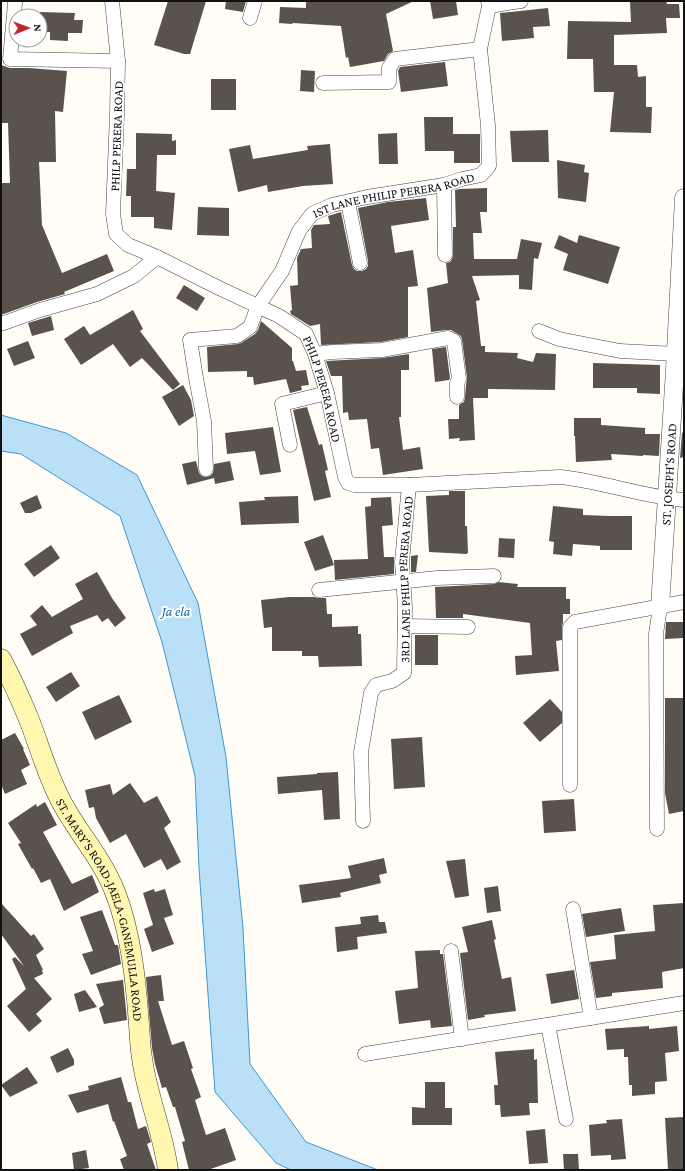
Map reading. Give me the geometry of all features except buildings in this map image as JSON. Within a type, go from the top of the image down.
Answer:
[{"type":"main road","name":"ST. MARY'S ROAD-JAELA-GANEMULLA ROAD","points":[[1,660],[28,718],[38,747],[60,799],[93,850],[106,874],[123,916],[132,961],[142,1058],[168,1170]]},
{"type":"street","name":"PHILP PERERA ROAD","points":[[112,1],[118,61],[113,214],[116,234],[128,245],[157,257],[279,316],[306,334],[315,354],[327,392],[345,477],[348,483],[354,485],[408,485],[560,477],[577,478],[676,499]]},
{"type":"street","points":[[250,18],[255,1]]},
{"type":"street","name":"1ST LANE PHILIP PERERA ROAD","points":[[206,469],[204,421],[190,340],[237,336],[250,327],[258,306],[282,271],[299,231],[312,214],[332,205],[367,197],[444,185],[481,175],[489,166],[488,125],[480,49],[489,4],[521,1]]},
{"type":"street","points":[[15,3],[6,58],[118,61]]},
{"type":"street","points":[[323,83],[389,82],[389,68],[395,59],[480,49]]},
{"type":"street","points":[[444,185],[445,255]]},
{"type":"street","name":"ST. JOSEPH'S ROAD","points":[[660,607],[676,499],[676,354],[683,253],[684,198]]},
{"type":"street","points":[[348,202],[360,263]]},
{"type":"street","points":[[1,324],[40,310],[97,294],[134,276],[157,257]]},
{"type":"street","points":[[539,331],[559,339],[620,351],[676,354]]},
{"type":"street","points":[[315,354],[382,350],[448,338],[454,341],[459,379],[457,383],[457,397]]},
{"type":"street","points":[[290,445],[282,404],[327,392]]},
{"type":"street","name":"3RD LANE PHILP PERERA ROAD","points":[[363,821],[361,752],[371,693],[376,685],[392,681],[404,673],[405,607],[402,562],[408,485]]},
{"type":"street","points":[[319,590],[437,578],[494,576]]},
{"type":"street","points":[[570,785],[570,627],[575,622],[684,602]]},
{"type":"street","points":[[657,829],[656,634],[660,607]]},
{"type":"street","points":[[405,626],[468,627]]},
{"type":"street","points":[[574,909],[591,1018]]},
{"type":"street","points":[[450,951],[462,1039]]},
{"type":"street","points":[[365,1054],[684,1003]]},
{"type":"street","points":[[548,1025],[566,1119]]},
{"type":"water","name":"Ja ela","points":[[1,415],[66,433],[137,475],[198,603],[226,757],[243,928],[250,1064],[306,1142],[378,1170],[291,1170],[276,1163],[215,1092],[199,868],[195,776],[162,642],[120,516],[21,454],[1,451]]}]
